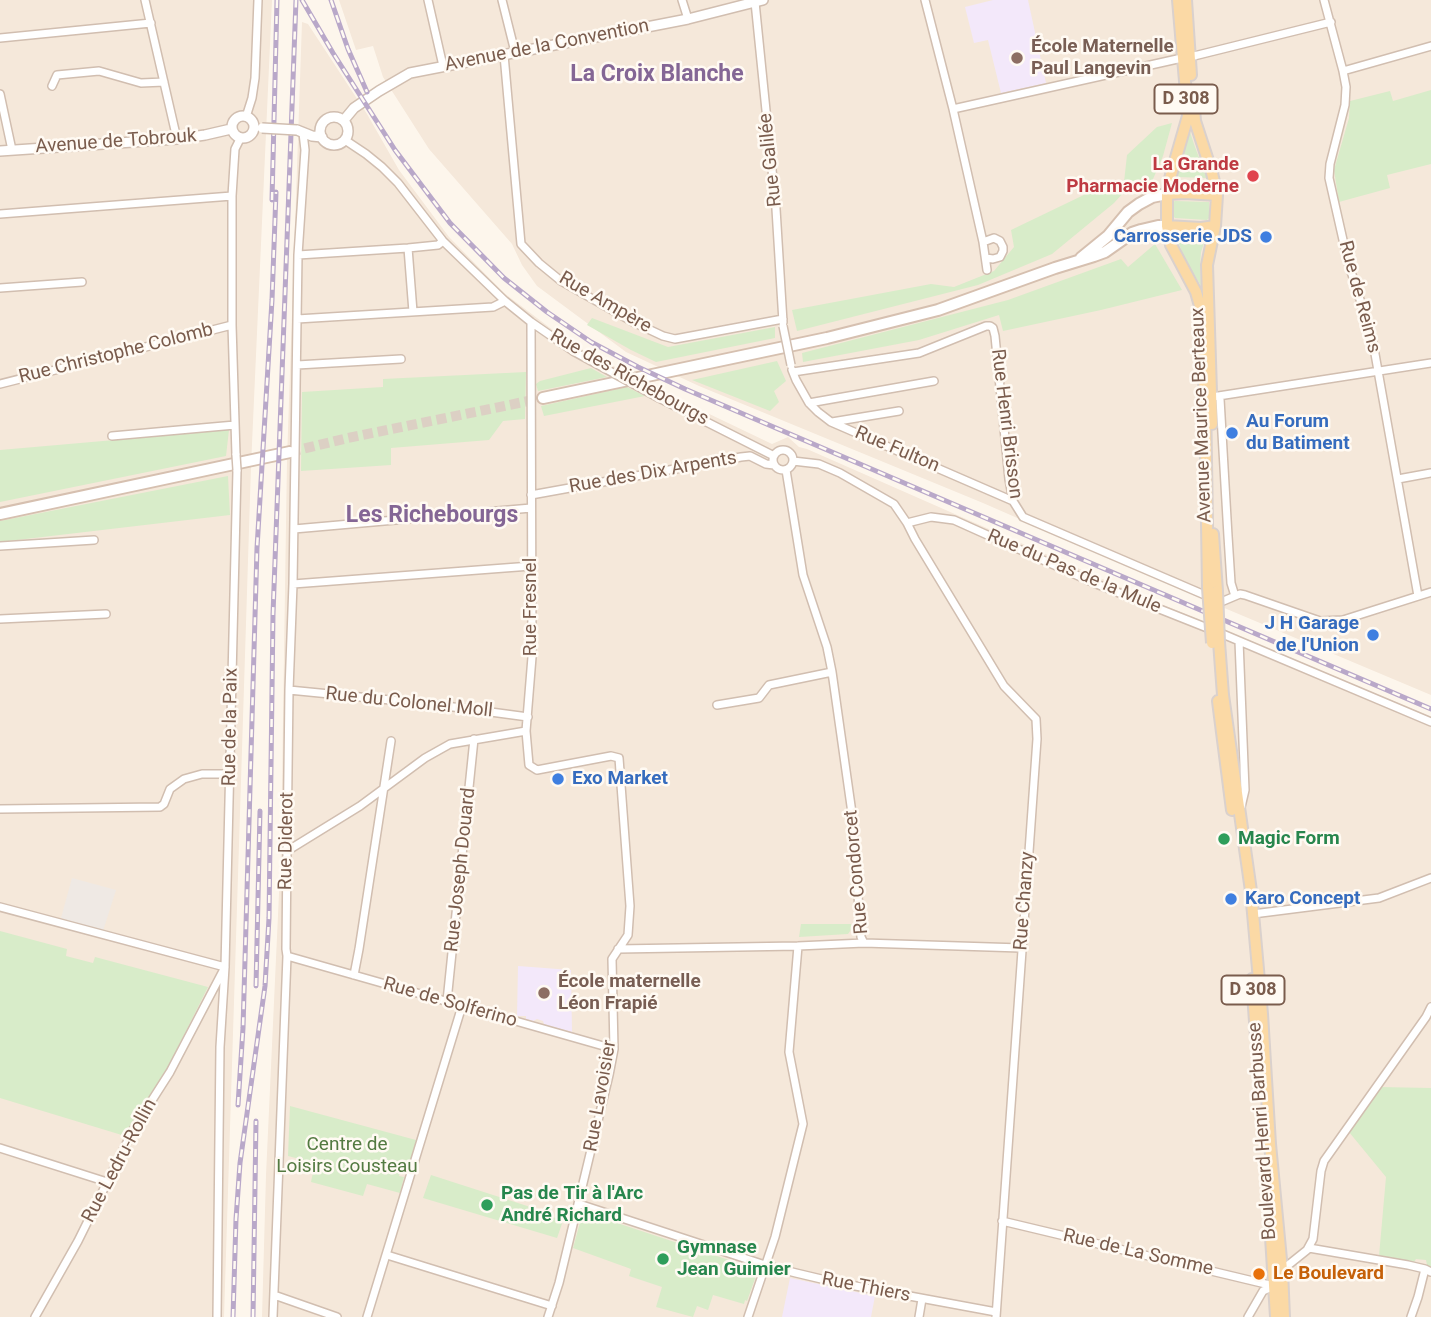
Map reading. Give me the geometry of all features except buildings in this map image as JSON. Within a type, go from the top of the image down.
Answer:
[{"type":"main road","name":"Avenue Maurice Berteaux","points":[[1178,0],[1195,121],[1217,195],[1215,226],[1207,265],[1216,398],[1211,505],[1212,589]]},
{"type":"main road","name":"Avenue Maurice Berteaux","points":[[1186,0],[1188,116],[1167,194],[1167,226],[1171,245],[1196,292],[1199,306],[1212,589]]},
{"type":"main road","points":[[1079,260],[1108,236],[1128,212],[1152,197],[1185,193],[1217,195]]},
{"type":"main road","points":[[543,398],[862,330],[938,310],[1105,252],[1141,229],[1215,226]]},
{"type":"main road","points":[[0,514],[290,452]]},
{"type":"main road","name":"Boulevard Henri Barbusse","points":[[1212,589],[1217,696],[1224,760],[1247,908],[1276,1317]]},
{"type":"main road","name":"Boulevard Henri Barbusse","points":[[1215,642],[1253,914],[1284,1317]]},
{"type":"main road","points":[[1274,1286],[1282,1270]]},
{"type":"street","points":[[145,0],[177,139]]},
{"type":"street","points":[[428,0],[443,66]]},
{"type":"street","points":[[502,0],[515,52]]},
{"type":"street","points":[[682,0],[688,19]]},
{"type":"street","points":[[925,0],[953,109],[987,270]]},
{"type":"street","name":"Rue de Reims","points":[[1324,0],[1346,87],[1345,105],[1329,173],[1348,262],[1368,321],[1379,371],[1418,596]]},
{"type":"street","name":"Avenue de la Convention","points":[[344,120],[354,108],[410,73],[688,19],[759,1]]},
{"type":"street","name":"Rue Galilée","points":[[759,1],[783,323],[793,372]]},
{"type":"street","points":[[247,117],[255,78],[260,2]]},
{"type":"street","points":[[953,109],[1186,58],[1331,22]]},
{"type":"street","points":[[0,38],[151,23]]},
{"type":"street","points":[[1343,71],[1431,46]]},
{"type":"street","name":"Rue Ampère","points":[[504,55],[520,244],[539,263],[561,281],[633,322],[675,339],[783,323]]},
{"type":"street","points":[[52,86],[57,75],[99,71],[141,83],[164,82]]},
{"type":"street","points":[[0,94],[12,150]]},
{"type":"street","points":[[258,128],[248,138],[240,139],[234,135],[232,129],[235,119],[243,116],[258,128],[299,131],[322,138],[332,145],[345,140],[348,132],[344,120],[335,117],[327,119],[321,126],[299,131]]},
{"type":"street","points":[[321,126],[322,138]]},
{"type":"street","name":"Avenue de Tobrouk","points":[[0,151],[177,139],[232,129]]},
{"type":"street","name":"Rue Diderot","points":[[273,1317],[287,956],[289,690],[298,255],[305,150],[299,131]]},
{"type":"street","name":"Rue de la Paix","points":[[217,1317],[220,1037],[225,967],[237,470],[232,325],[232,196],[235,149],[240,139]]},
{"type":"street","name":"Rue des Richebourgs","points":[[345,140],[382,167],[398,183],[443,242],[531,322],[573,351],[774,456]]},
{"type":"street","points":[[0,214],[232,196]]},
{"type":"street","points":[[983,242],[995,238],[1003,247],[1000,257],[986,258]]},
{"type":"street","points":[[298,255],[408,248],[443,242]]},
{"type":"street","points":[[408,248],[413,312]]},
{"type":"street","points":[[0,288],[82,282]]},
{"type":"street","points":[[297,319],[493,307],[505,301]]},
{"type":"street","name":"Rue Fresnel","points":[[529,765],[526,731],[532,657],[531,322]]},
{"type":"street","name":"Rue Christophe Colomb","points":[[0,384],[232,325]]},
{"type":"street","name":"Rue Henri Brisson","points":[[793,372],[919,353],[990,326],[995,336],[1013,501],[1023,517],[1221,602],[1235,596]]},
{"type":"street","points":[[297,365],[401,359]]},
{"type":"street","points":[[1216,398],[1431,363]]},
{"type":"street","name":"Rue Fulton","points":[[793,372],[810,403],[831,422],[1013,501]]},
{"type":"street","points":[[810,403],[934,381]]},
{"type":"street","name":"Avenue Maurice Berteaux","points":[[1216,398],[1231,583],[1235,596]]},
{"type":"street","points":[[831,422],[899,411]]},
{"type":"street","points":[[112,436],[235,425]]},
{"type":"street","points":[[745,441],[744,452],[747,456]]},
{"type":"street","points":[[779,452],[787,452],[793,461],[786,470],[779,469],[774,465],[774,456],[779,452]]},
{"type":"street","name":"Rue des Dix Arpents","points":[[531,495],[747,456],[774,465]]},
{"type":"street","name":"Rue Chanzy","points":[[793,461],[819,464],[894,504],[1004,686],[1035,719],[1037,739],[996,1315]]},
{"type":"street","name":"Rue Condorcet","points":[[618,949],[864,943],[861,937],[852,813],[832,672],[827,647],[803,575],[786,470]]},
{"type":"street","points":[[1398,479],[1431,473]]},
{"type":"street","points":[[294,529],[531,508]]},
{"type":"street","name":"Rue du Pas de la Mule","points":[[907,523],[931,517],[954,520],[1094,583],[1431,722]]},
{"type":"street","points":[[0,546],[94,540]]},
{"type":"street","points":[[293,584],[531,566]]},
{"type":"street","points":[[1235,596],[1245,595],[1308,618],[1334,621],[1431,592]]},
{"type":"street","points":[[0,619],[106,614]]},
{"type":"street","name":"Boulevard Henri Barbusse","points":[[1239,641],[1245,790],[1240,811]]},
{"type":"street","points":[[717,705],[760,698],[769,685],[832,672]]},
{"type":"street","name":"Rue du Colonel Moll","points":[[289,690],[528,717]]},
{"type":"street","points":[[287,850],[360,806],[425,758],[450,744],[526,731]]},
{"type":"street","name":"Rue Joseph Douard","points":[[447,1001],[474,739]]},
{"type":"street","points":[[354,975],[391,741]]},
{"type":"street","name":"Rue Lavoisier","points":[[529,765],[537,770],[611,756],[619,758],[630,915],[627,939],[612,959],[614,1049],[609,1075],[579,1204],[548,1317]]},
{"type":"street","points":[[0,809],[160,807],[170,789],[184,779],[202,774],[230,774]]},
{"type":"street","points":[[1253,914],[1379,898],[1431,877]]},
{"type":"street","points":[[0,907],[225,967]]},
{"type":"street","points":[[864,943],[1021,948]]},
{"type":"street","points":[[748,1317],[775,1237],[803,1124],[789,1052],[798,946]]},
{"type":"street","name":"Rue de Solferino","points":[[287,956],[614,1049]]},
{"type":"street","name":"Rue Ledru-Rollin","points":[[35,1317],[78,1241],[133,1130],[170,1072],[225,967]]},
{"type":"street","points":[[214,987],[224,992]]},
{"type":"street","points":[[367,1317],[462,1006]]},
{"type":"street","points":[[1282,1270],[1309,1248],[1313,1239],[1324,1161],[1431,1007]]},
{"type":"street","points":[[0,1148],[107,1182]]},
{"type":"street","name":"Rue Thiers","points":[[579,1204],[765,1265],[996,1315]]},
{"type":"street","name":"Rue de La Somme","points":[[1002,1221],[1274,1286]]},
{"type":"street","points":[[1309,1248],[1428,1270],[1411,1317]]},
{"type":"street","points":[[387,1255],[552,1306]]},
{"type":"street","points":[[1248,1317],[1263,1290],[1274,1286]]},
{"type":"street","points":[[274,1295],[337,1317]]},
{"type":"street","points":[[919,1317],[922,1299]]},
{"type":"shaded area","points":[[0,0],[272,0],[251,466],[224,1317],[0,1317]]},
{"type":"shaded area","points":[[339,0],[1431,0],[1431,695],[983,503],[699,386],[626,352],[537,286],[522,265],[512,244],[429,149],[383,77],[373,46],[356,50]]},
{"type":"shaded area","name":"École Maternelle Paul Langevin","points":[[993,0],[1028,0],[1046,83],[1001,93],[988,40],[974,43],[965,7]]},
{"type":"shaded area","points":[[302,22],[308,24],[367,114],[399,170],[449,237],[504,293],[570,343],[655,388],[772,444],[788,437],[799,447],[1123,588],[1431,717],[1431,1317],[262,1317],[281,850],[287,459]]},
{"type":"shaded area","points":[[72,878],[116,890],[103,931],[61,918]]},
{"type":"shaded area","name":"École maternelle Léon Frapié","points":[[518,966],[571,970],[572,1032],[544,1024],[537,1019],[533,1021],[526,1019],[526,1016],[517,1016]]},
{"type":"shaded area","points":[[790,1278],[875,1296],[871,1317],[782,1317]]},
{"type":"green space","points":[[1431,90],[1431,164],[1387,175],[1390,188],[1339,202],[1334,170],[1349,118],[1350,101],[1390,91],[1393,101]]},
{"type":"green space","points":[[1172,123],[1163,156],[1150,186],[1140,180],[1133,182],[1114,203],[1052,254],[978,285],[797,331],[792,310],[931,284],[954,287],[994,271],[1014,247],[1011,230],[1090,192],[1124,182],[1127,155],[1157,127]]},
{"type":"green space","points":[[1190,132],[1195,147],[1207,178],[1177,177]]},
{"type":"green space","points":[[1175,201],[1209,202],[1209,218],[1175,218]]},
{"type":"green space","points":[[1177,239],[1205,240],[1201,252],[1201,286],[1185,259]]},
{"type":"green space","points":[[1155,244],[1182,290],[1003,331],[999,315],[919,340],[803,362],[802,353],[1008,300],[1121,259],[1128,267]]},
{"type":"green space","points":[[592,318],[668,347],[775,327],[775,338],[656,362],[587,325]]},
{"type":"green space","points":[[777,361],[786,381],[774,391],[779,402],[770,411],[692,380]]},
{"type":"green space","points":[[591,368],[607,377],[538,391],[536,384],[540,381]]},
{"type":"green space","points":[[526,372],[525,419],[503,421],[489,440],[391,448],[391,465],[301,471],[302,392],[383,387],[383,379]]},
{"type":"green space","points":[[627,387],[645,396],[544,416],[541,406]]},
{"type":"green space","points":[[229,430],[226,456],[0,502],[0,450]]},
{"type":"green space","points":[[228,476],[230,515],[0,542],[0,521]]},
{"type":"green space","points":[[801,924],[851,924],[853,927],[848,934],[799,937]]},
{"type":"green space","points":[[0,931],[67,949],[66,956],[93,963],[95,957],[208,987],[165,1073],[125,1136],[0,1098]]},
{"type":"green space","points":[[1379,1087],[1431,1088],[1431,1267],[1426,1260],[1416,1259],[1414,1262],[1379,1256],[1386,1177],[1349,1132]]},
{"type":"green space","name":"Centre de Loisirs Cousteau","points":[[290,1106],[416,1140],[409,1166],[402,1164],[399,1176],[404,1177],[400,1193],[367,1184],[363,1196],[311,1182],[315,1163],[288,1156]]},
{"type":"green space","name":"Pas de Tir à l'Arc André Richard","points":[[431,1175],[549,1213],[549,1216],[564,1218],[557,1238],[423,1198]]},
{"type":"green space","name":"Gymnase Jean Guimier","points":[[587,1213],[756,1269],[747,1301],[745,1300],[744,1304],[713,1295],[708,1310],[697,1306],[693,1317],[656,1307],[662,1287],[629,1276],[631,1269],[573,1248],[582,1215]]},
{"type":"tunnel","points":[[290,452],[543,398]]},
{"type":"railway","points":[[272,200],[277,0]]},
{"type":"railway","points":[[233,1317],[240,1163],[265,986],[269,918],[273,614],[296,0]]},
{"type":"railway","points":[[302,0],[395,150],[450,223],[504,278],[591,342],[685,389],[1431,709]]},
{"type":"railway","points":[[331,0],[367,92]]},
{"type":"railway","points":[[238,1105],[243,1028],[257,548],[276,192]]},
{"type":"railway","points":[[256,986],[260,811]]},
{"type":"railway","points":[[253,1317],[256,1121]]},
{"type":"place","name":"École Maternelle Paul Langevin","points":[[1017,58]]},
{"type":"place","name":"La Grande Pharmacie Moderne","points":[[1253,176]]},
{"type":"place","name":"Carrosserie JDS","points":[[1266,237]]},
{"type":"place","name":"Au Forum du Batiment","points":[[1232,433]]},
{"type":"place","name":"J H Garage de l'Union","points":[[1373,635]]},
{"type":"place","name":"Exo Market","points":[[558,779]]},
{"type":"place","name":"Magic Form","points":[[1224,839]]},
{"type":"place","name":"Karo Concept","points":[[1231,899]]},
{"type":"place","name":"École maternelle Léon Frapié","points":[[544,993]]},
{"type":"place","name":"Pas de Tir à l'Arc André Richard","points":[[487,1205]]},
{"type":"place","name":"Gymnase Jean Guimier","points":[[663,1259]]},
{"type":"place","name":"Le Boulevard","points":[[1259,1274]]},
{"type":"district","name":"La Croix Blanche","points":[[657,75]]},
{"type":"district","name":"Les Richebourgs","points":[[432,516]]}]
